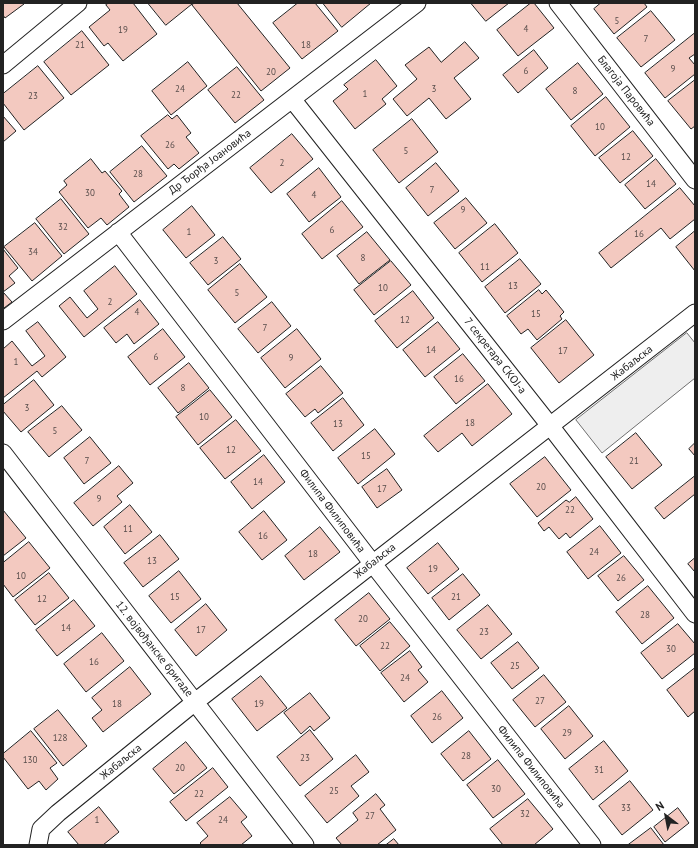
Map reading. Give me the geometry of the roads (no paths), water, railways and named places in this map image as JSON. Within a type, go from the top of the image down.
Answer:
[{"type":"street","points":[[3,65],[78,3]]},
{"type":"street","name":"Др Ђорђа Јоановића","points":[[3,321],[417,3]]},
{"type":"street","name":"Благоја Паровића","points":[[558,3],[695,180]]},
{"type":"street","name":"7 секретара СКОЈ-а","points":[[292,99],[551,427],[695,614]]},
{"type":"street","name":"Филипа Филиповића","points":[[118,232],[372,564],[592,845]]},
{"type":"street","name":"Жабаљска","points":[[38,845],[41,829],[58,813],[195,702],[551,427],[695,313]]},
{"type":"street","name":"12. војвођанске бригаде","points":[[3,453],[305,845]]}]
